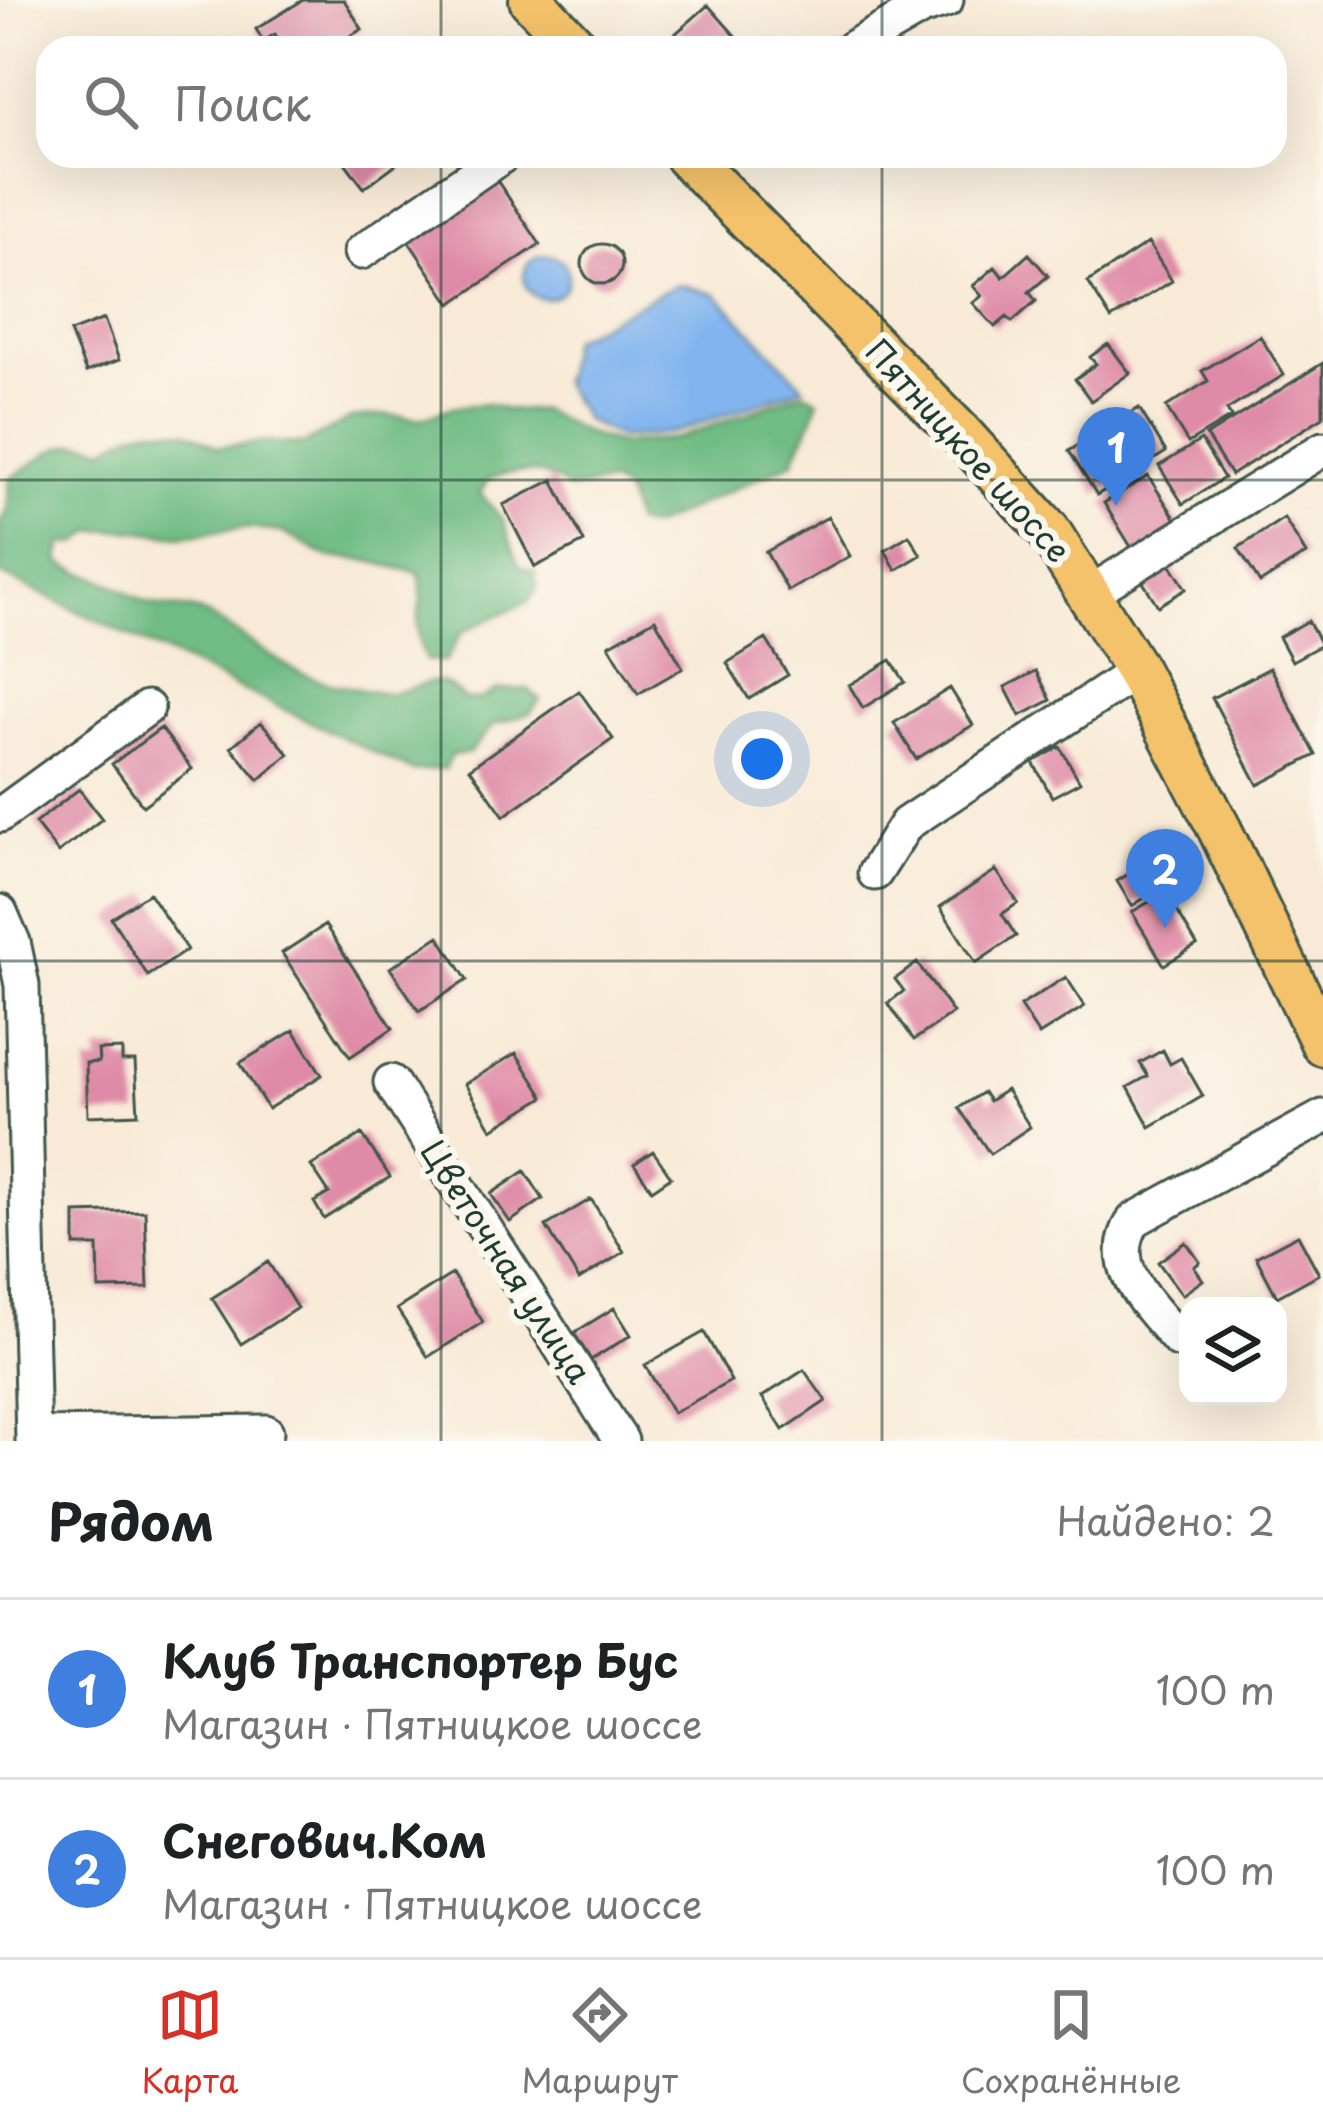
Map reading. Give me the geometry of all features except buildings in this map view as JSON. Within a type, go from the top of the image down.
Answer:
[{"type":"main road","points":[[531,0],[566,36]]},
{"type":"main road","name":"Пятницкое шоссе","points":[[704,168],[1048,530],[1136,671],[1220,830],[1323,1044]]},
{"type":"street","points":[[872,36],[921,8],[946,0]]},
{"type":"street","points":[[361,252],[484,168]]},
{"type":"street","points":[[1090,593],[1323,449]]},
{"type":"street","points":[[875,873],[906,824],[1136,671]]},
{"type":"street","points":[[0,815],[147,708]]},
{"type":"street","points":[[4,932],[22,985],[33,1438],[266,1432]]},
{"type":"street","name":"Цветочная улица","points":[[391,1082],[621,1441]]},
{"type":"street","points":[[1178,1340],[1129,1280],[1122,1256],[1124,1235],[1134,1220],[1323,1117]]},
{"type":"green space","points":[[804,392],[818,400],[793,462],[651,527],[635,524],[625,491],[610,483],[568,489],[550,477],[530,472],[488,479],[480,494],[503,520],[519,566],[535,572],[537,588],[527,602],[462,632],[445,661],[426,660],[421,647],[419,573],[328,557],[282,532],[248,528],[180,536],[93,531],[79,543],[62,544],[59,561],[71,568],[151,604],[205,614],[283,664],[316,679],[382,693],[437,682],[464,699],[480,700],[496,690],[528,689],[540,700],[530,713],[493,725],[469,753],[451,755],[445,769],[413,771],[0,574],[0,521],[7,513],[10,479],[65,446],[105,448],[152,428],[188,431],[218,447],[304,444],[351,418],[421,419],[453,407],[488,404],[506,410],[541,410],[619,444],[679,438]]},
{"type":"water","points":[[546,255],[562,261],[568,277],[562,293],[546,299],[530,293],[524,277],[530,261]]},
{"type":"water","points":[[678,284],[716,294],[804,387],[676,432],[621,438],[585,420],[562,383],[570,340]]},
{"type":"place","name":"Клуб Транспортер Бус","points":[[1116,506]]},
{"type":"place","name":"Снегович.Ком","points":[[1165,928]]}]
